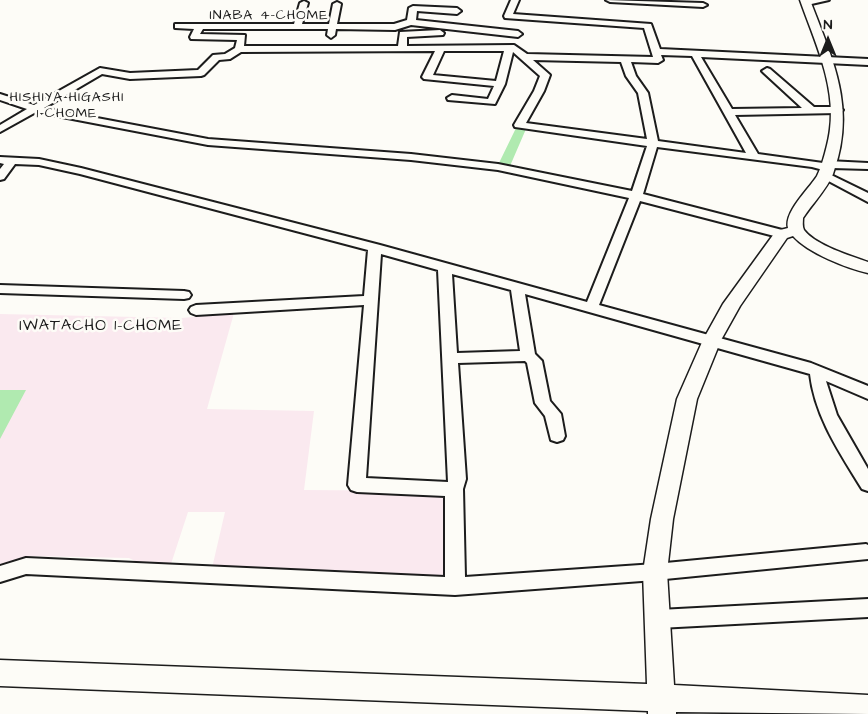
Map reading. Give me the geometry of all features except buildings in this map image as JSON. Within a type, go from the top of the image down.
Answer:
[{"type":"street","points":[[449,26],[457,11],[460,0]]},
{"type":"street","points":[[515,0],[508,16],[703,5]]},
{"type":"street","points":[[525,57],[658,60],[648,26],[610,0]]},
{"type":"street","points":[[661,707],[656,572],[664,510],[687,399],[712,340],[732,304],[789,232],[795,218],[827,169],[837,129],[838,110],[827,60],[806,2],[825,0]]},
{"type":"street","points":[[301,36],[304,3]]},
{"type":"street","points":[[328,48],[337,4]]},
{"type":"street","points":[[411,22],[413,8],[457,11]]},
{"type":"street","points":[[452,98],[491,102],[500,84],[511,48],[524,16]]},
{"type":"street","points":[[178,26],[200,26],[301,36],[328,48],[411,22],[518,34]]},
{"type":"street","points":[[200,26],[194,37],[242,37],[239,49]]},
{"type":"street","points":[[0,129],[100,71],[130,76],[201,73],[216,57],[227,57],[239,49],[333,27],[363,38],[402,48],[511,48],[525,57],[545,75],[519,125],[813,164],[827,169],[868,198]]},
{"type":"street","points":[[402,48],[403,34],[431,33],[475,36],[476,48]]},
{"type":"street","points":[[441,48],[427,77],[500,84]]},
{"type":"street","points":[[656,52],[868,62]]},
{"type":"street","points":[[696,54],[754,157]]},
{"type":"street","points":[[591,308],[636,196],[653,144],[643,93],[631,76],[625,59]]},
{"type":"street","points":[[767,71],[812,111]]},
{"type":"street","points":[[0,97],[36,109],[208,142],[411,157],[498,167],[636,196],[789,232],[868,268]]},
{"type":"street","points":[[729,112],[838,110]]},
{"type":"street","points":[[0,177],[5,161],[40,162],[81,171],[375,248],[712,340],[817,371],[868,393]]},
{"type":"street","points":[[827,169],[868,166]]},
{"type":"street","points":[[375,248],[357,485],[454,489]]},
{"type":"street","points":[[445,268],[457,479],[454,489],[455,586]]},
{"type":"street","points":[[517,287],[528,356],[534,361],[543,403],[553,414],[557,436]]},
{"type":"street","points":[[0,289],[184,296]]},
{"type":"street","points":[[196,310],[370,300]]},
{"type":"street","points":[[449,358],[528,356]]},
{"type":"street","points":[[817,371],[818,388],[822,404],[868,484]]},
{"type":"street","points":[[0,574],[26,566],[455,586],[656,572],[867,550]]},
{"type":"street","points":[[659,619],[868,608]]},
{"type":"street","points":[[0,673],[661,707],[704,700],[868,709]]},
{"type":"shaded area","points":[[234,313],[207,409],[314,411],[304,490],[439,491],[447,496],[444,576],[212,568],[225,512],[188,512],[170,567],[147,567],[129,558],[29,556],[0,568],[0,314],[182,318]]},
{"type":"green space","points":[[516,128],[526,129],[510,166],[499,163]]},
{"type":"green space","points":[[0,390],[26,390],[0,439]]},
{"type":"district","name":"INABA 4-CHOME","points":[[269,16]]},
{"type":"district","name":"HISHIYA-HIGASHI 1-CHOME","points":[[67,106]]},
{"type":"district","name":"IWATACHO 1-CHOME","points":[[101,327]]}]
